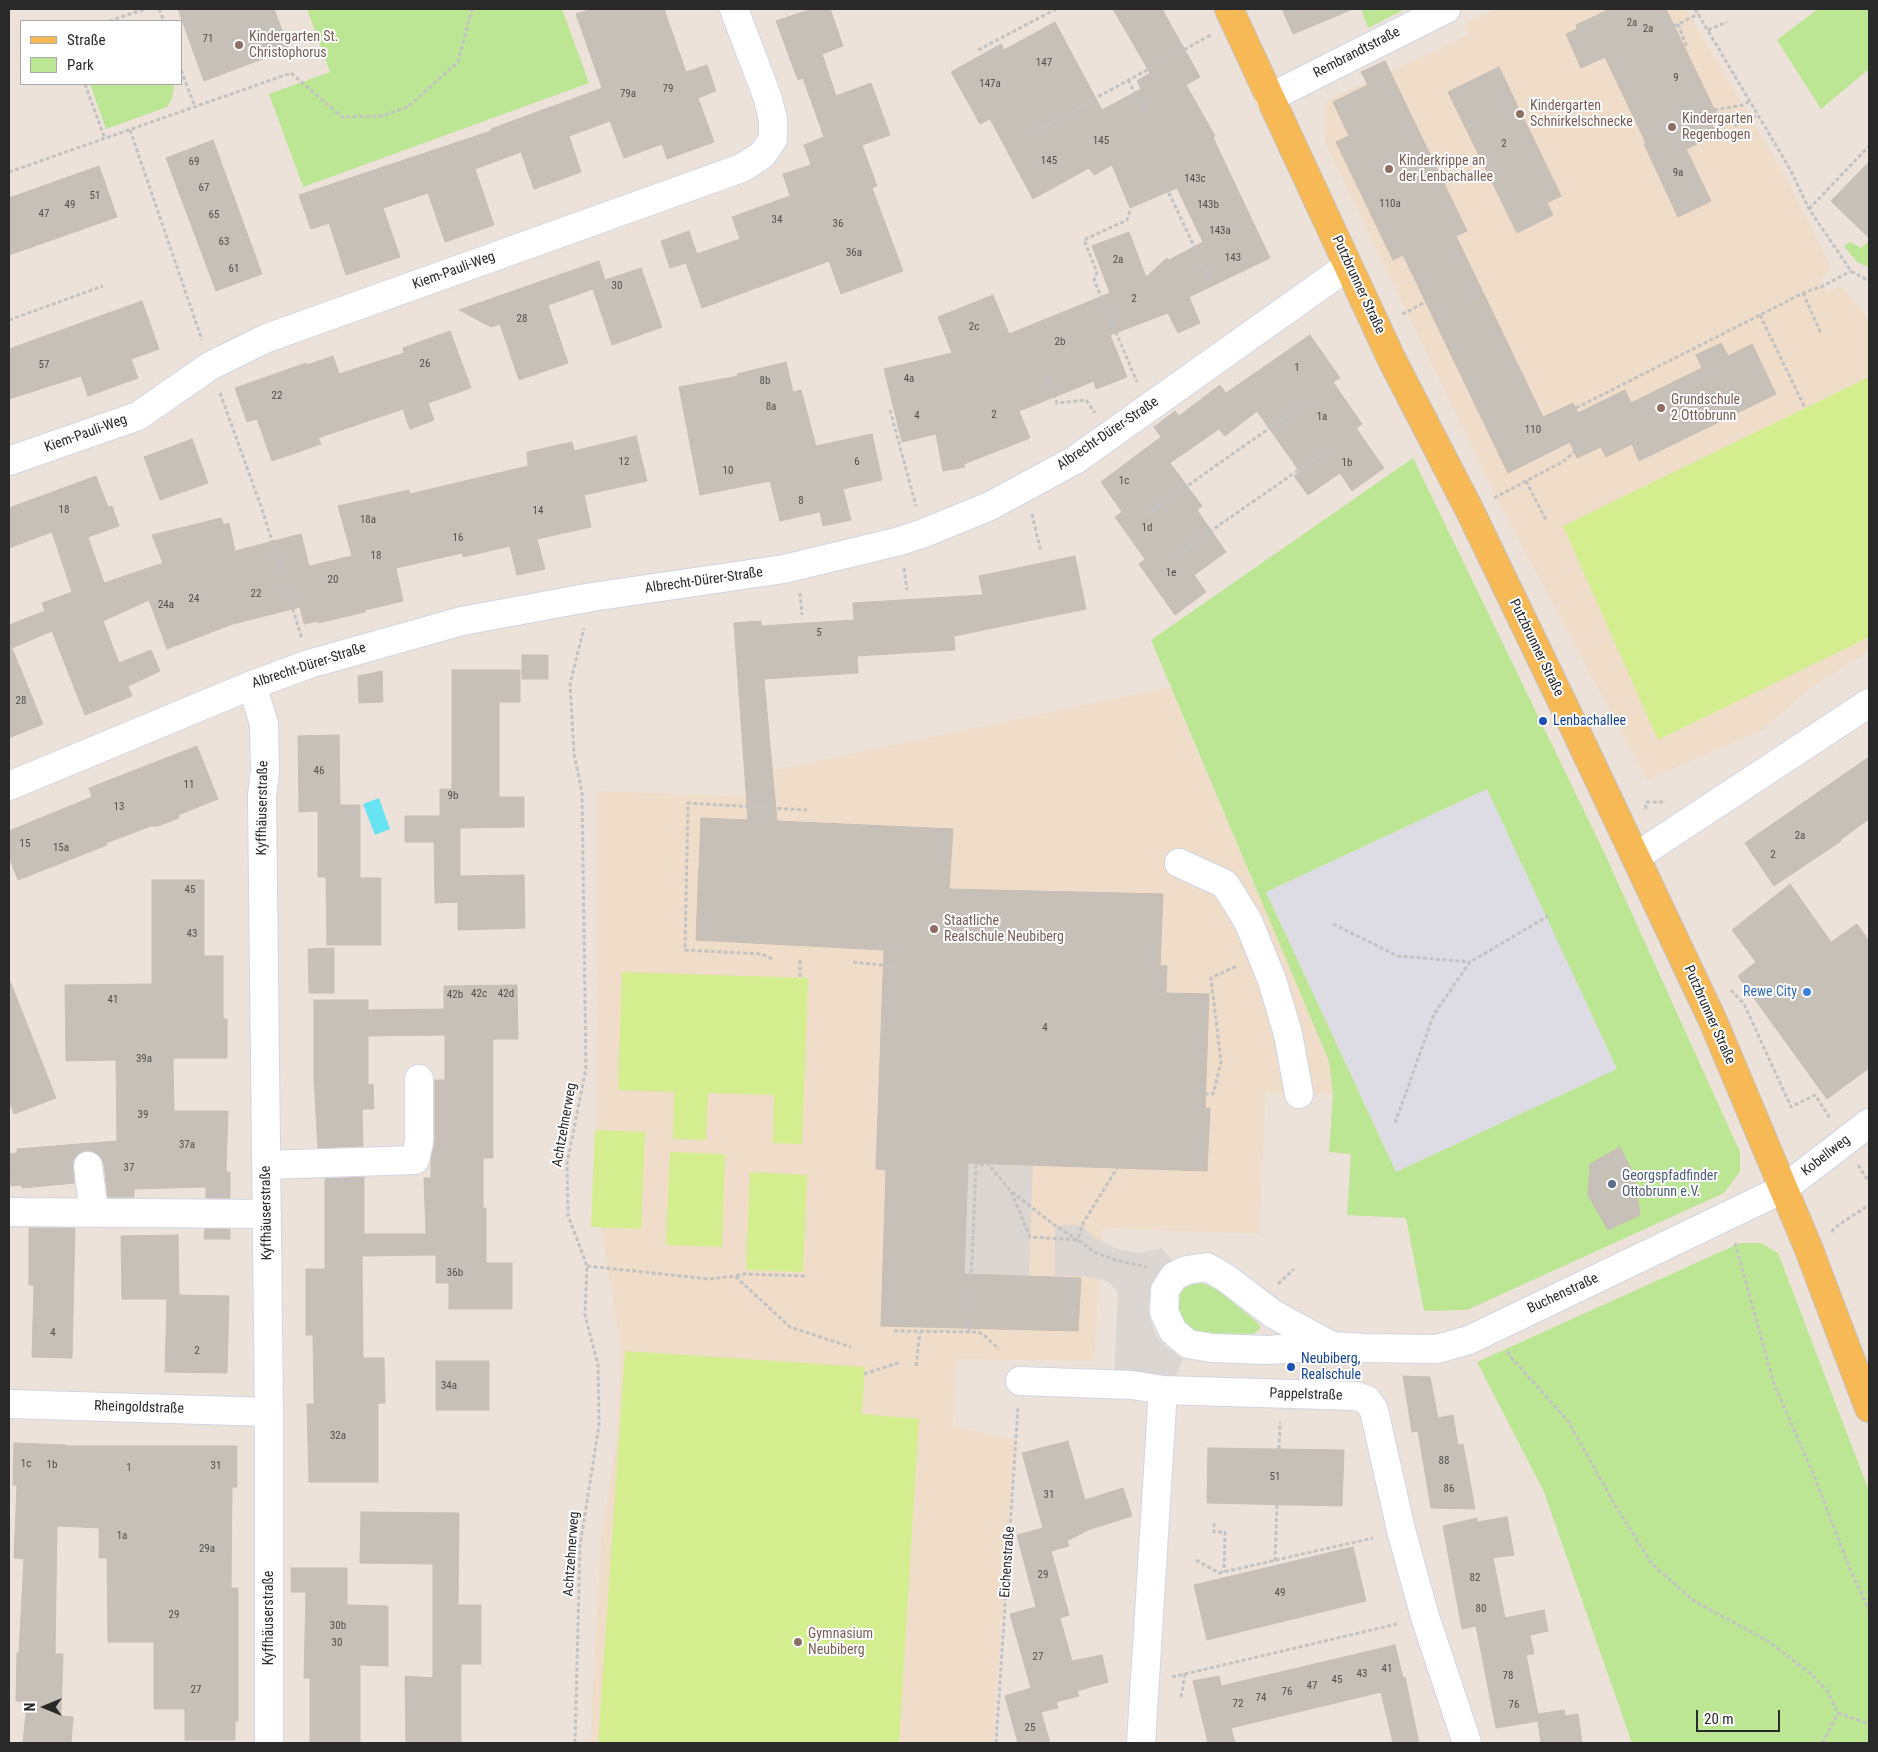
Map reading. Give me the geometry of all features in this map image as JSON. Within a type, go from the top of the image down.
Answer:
[{"type":"main road","name":"Putzbrunner Straße","points":[[1232,15],[1392,360],[1470,511],[1637,856],[1713,1021],[1814,1261],[1869,1408]]},
{"type":"street","name":"Kiem-Pauli-Weg","points":[[9,462],[138,416],[210,366],[267,338],[742,168],[762,156],[773,140],[773,119],[767,96],[734,9]]},
{"type":"street","name":"Rembrandtstraße","points":[[1269,98],[1446,9]]},
{"type":"street","name":"Albrecht-Dürer-Straße","points":[[9,786],[252,685],[309,664],[462,621],[592,598],[784,569],[900,541],[924,533],[990,506],[1075,460],[1348,266]]},
{"type":"street","name":"Kyffhäuserstraße","points":[[252,685],[264,724],[265,771],[262,806],[270,1412],[268,1743]]},
{"type":"street","points":[[1637,856],[1869,703]]},
{"type":"street","points":[[1179,863],[1225,884],[1248,921],[1272,980],[1288,1034],[1299,1094]]},
{"type":"street","points":[[266,1164],[415,1160],[419,1142],[419,1079]]},
{"type":"street","name":"Kobellweg","points":[[1784,1189],[1860,1130]]},
{"type":"street","points":[[88,1166],[94,1213]]},
{"type":"street","name":"Buchenstraße","points":[[1332,1346],[1273,1314],[1226,1278],[1207,1267],[1187,1270],[1174,1276],[1165,1290],[1164,1312],[1173,1332],[1188,1344],[1212,1348],[1267,1350],[1332,1346],[1437,1349],[1469,1340],[1784,1189]]},
{"type":"street","points":[[9,1212],[267,1214]]},
{"type":"street","name":"Pappelstraße","points":[[1020,1380],[1132,1385],[1163,1390],[1356,1396],[1367,1400],[1374,1410],[1401,1530],[1425,1617],[1467,1743]]},
{"type":"street","points":[[1141,1743],[1163,1390]]},
{"type":"street","name":"Rheingoldstraße","points":[[9,1404],[270,1412]]},
{"type":"path","points":[[112,20],[145,9]]},
{"type":"path","points":[[9,172],[291,74],[342,117],[382,116],[408,107],[458,62],[472,9]]},
{"type":"path","points":[[978,50],[1056,9]]},
{"type":"path","points":[[1695,9],[1790,169],[1809,209],[1851,271],[1869,281]]},
{"type":"path","points":[[1684,46],[1686,44],[1676,25],[1698,14]]},
{"type":"path","points":[[1030,134],[1128,80],[1232,15]]},
{"type":"path","points":[[1708,30],[1727,22]]},
{"type":"path","points":[[182,73],[195,107]]},
{"type":"path","points":[[1128,80],[1149,118]]},
{"type":"path","points":[[85,85],[105,138]]},
{"type":"path","points":[[1714,110],[1743,105],[1750,101]]},
{"type":"path","points":[[1714,130],[1732,121],[1734,126],[1758,115]]},
{"type":"path","points":[[130,130],[210,366],[263,512],[309,664]]},
{"type":"path","points":[[1809,209],[1869,146]]},
{"type":"path","points":[[1166,187],[1212,284]]},
{"type":"path","points":[[1130,212],[1127,220],[1084,240],[1097,272],[1094,280],[1148,408]]},
{"type":"path","points":[[1576,408],[1760,314],[1803,293],[1823,286],[1851,271]]},
{"type":"path","points":[[9,320],[103,286]]},
{"type":"path","points":[[1803,293],[1822,334]]},
{"type":"path","points":[[1402,314],[1426,302]]},
{"type":"path","points":[[1760,314],[1805,408]]},
{"type":"path","points":[[1046,376],[1057,403],[1086,400],[1109,436]]},
{"type":"path","points":[[1146,515],[1315,396]]},
{"type":"path","points":[[890,410],[924,533]]},
{"type":"path","points":[[1172,558],[1333,446]]},
{"type":"path","points":[[1517,486],[1564,461],[1574,452]]},
{"type":"path","points":[[1526,481],[1546,520]]},
{"type":"path","points":[[1032,514],[1040,552]]},
{"type":"path","points":[[904,568],[907,590]]},
{"type":"path","points":[[800,593],[802,615]]},
{"type":"path","name":"Achtzehnerweg","points":[[575,1743],[580,1546],[599,1426],[598,1365],[585,1314],[587,1266],[568,1215],[567,1164],[586,1068],[582,792],[574,754],[570,684],[592,598]]},
{"type":"path","points":[[772,959],[762,954],[684,950],[688,803],[807,810]]},
{"type":"path","points":[[1395,1123],[1434,1014],[1470,962],[1548,916]]},
{"type":"path","points":[[1333,924],[1398,956],[1470,962]]},
{"type":"path","points":[[1198,1094],[1213,1094],[1221,1062],[1211,978],[1263,956]]},
{"type":"path","points":[[800,960],[800,978]]},
{"type":"path","points":[[853,962],[899,967]]},
{"type":"path","points":[[1725,984],[1744,1004],[1790,1107],[1815,1095],[1838,1129],[1860,1130]]},
{"type":"path","points":[[969,1332],[976,1166],[987,1163],[1010,1191],[1094,1252],[1108,1258],[1163,1271],[1174,1276]]},
{"type":"path","points":[[1078,1240],[1082,1225],[1117,1168]]},
{"type":"path","points":[[1010,1191],[1030,1238],[1078,1240]]},
{"type":"path","points":[[1834,1228],[1869,1205]]},
{"type":"path","points":[[1728,1216],[1774,1384],[1813,1473],[1850,1570],[1869,1610]]},
{"type":"path","points":[[587,1266],[709,1279],[744,1274],[806,1276]]},
{"type":"path","points":[[735,1276],[790,1327],[851,1347]]},
{"type":"path","points":[[1499,1324],[1510,1356],[1568,1421],[1615,1505],[1652,1564],[1694,1601],[1768,1641],[1811,1674],[1827,1691],[1838,1713],[1869,1724]]},
{"type":"path","points":[[894,1332],[978,1332],[999,1349]]},
{"type":"path","points":[[916,1366],[920,1332]]},
{"type":"path","points":[[864,1374],[901,1362]]},
{"type":"path","name":"Eichenstraße","points":[[996,1743],[1020,1380]]},
{"type":"path","points":[[1275,1561],[1277,1505]]},
{"type":"path","points":[[1214,1523],[1214,1532],[1225,1532],[1224,1572]]},
{"type":"path","points":[[1196,1560],[1219,1573],[1401,1530]]},
{"type":"path","points":[[1145,1683],[1425,1617]]},
{"type":"path","points":[[1181,1697],[1185,1674]]},
{"type":"path","points":[[1823,1743],[1838,1713]]},
{"type":"shaded area","name":"Grundschule 2 Ottobrunn","points":[[1497,9],[1686,9],[1788,181],[1831,267],[1821,278],[1823,286],[1828,292],[1841,286],[1869,319],[1869,651],[1810,688],[1764,729],[1647,780],[1496,497],[1325,142],[1326,101],[1469,35],[1464,24]]},
{"type":"shaded area","name":"Staatliche Realschule Neubiberg","points":[[1170,687],[1329,1061],[1333,1094],[1266,1093],[1259,1234],[1102,1228],[1094,1361],[957,1359],[953,1426],[1015,1440],[993,1743],[590,1743],[601,1540],[617,1435],[621,1348],[597,1202],[596,791],[742,796],[776,794],[774,770]]},
{"type":"shaded area","points":[[1488,789],[1617,1069],[1396,1172],[1266,892]]},
{"type":"shaded area","points":[[968,1163],[1033,1165],[1029,1277],[964,1275]]},
{"type":"shaded area","points":[[1082,1225],[1095,1238],[1118,1249],[1140,1253],[1162,1248],[1173,1262],[1158,1275],[1151,1290],[1148,1307],[1157,1337],[1166,1347],[1183,1358],[1176,1376],[1114,1374],[1118,1292],[1110,1283],[1104,1280],[1083,1276],[1055,1276],[1055,1226]]},
{"type":"green space","points":[[307,9],[562,9],[589,83],[303,187],[269,94],[330,72]]},
{"type":"green space","points":[[1361,9],[1405,9],[1368,28]]},
{"type":"green space","points":[[1818,9],[1869,9],[1869,69],[1821,109],[1777,40]]},
{"type":"green space","points":[[90,85],[173,85],[172,98],[167,107],[106,129]]},
{"type":"green space","points":[[1869,241],[1869,267],[1857,262],[1844,246],[1850,242],[1861,248]]},
{"type":"green space","points":[[1869,377],[1869,637],[1658,740],[1563,526]]},
{"type":"green space","points":[[1413,458],[1604,852],[1740,1152],[1740,1172],[1724,1193],[1467,1310],[1424,1311],[1406,1218],[1347,1215],[1351,1154],[1329,1152],[1333,1094],[1329,1061],[1151,640]],"holes":[[[1487,789],[1617,1069],[1396,1172],[1266,892]]]},
{"type":"green space","points":[[622,972],[808,978],[802,1144],[773,1143],[774,1095],[708,1093],[706,1140],[673,1139],[674,1092],[618,1090]]},
{"type":"green space","points":[[595,1130],[645,1132],[641,1229],[591,1227]]},
{"type":"green space","points":[[670,1152],[725,1154],[722,1247],[666,1245]]},
{"type":"green space","points":[[750,1172],[807,1175],[803,1272],[746,1270]]},
{"type":"green space","points":[[1740,1243],[1761,1243],[1778,1253],[1869,1491],[1869,1743],[1632,1743],[1544,1492],[1477,1362]]},
{"type":"green space","points":[[1202,1283],[1219,1291],[1259,1324],[1260,1329],[1253,1334],[1205,1333],[1195,1332],[1187,1328],[1178,1313],[1179,1295],[1185,1288],[1193,1284]]},
{"type":"green space","name":"Gymnasium Neubiberg","points":[[625,1351],[865,1367],[862,1414],[919,1419],[899,1743],[598,1743]]},
{"type":"water","points":[[379,798],[390,829],[375,835],[363,804]]},
{"type":"building","name":"Kindergarten St. Christophorus","points":[[178,9],[274,9],[289,49],[204,81]]},
{"type":"building","points":[[592,9],[664,9],[686,72],[707,65],[716,91],[698,98],[714,142],[667,159],[662,144],[624,158],[610,121],[569,136],[581,172],[534,189],[521,152],[475,169],[494,225],[445,242],[428,193],[383,208],[400,257],[346,275],[329,223],[311,229],[299,195],[491,131],[491,129],[602,88],[576,14]]},
{"type":"building","points":[[812,9],[830,9],[843,46],[822,54],[836,96],[871,83],[890,135],[862,145],[877,186],[872,188],[903,271],[841,294],[829,261],[702,308],[686,263],[670,268],[661,241],[689,231],[697,254],[740,239],[732,217],[790,196],[783,174],[811,165],[804,145],[824,137],[803,78],[798,80],[776,21]]},
{"type":"building","points":[[1113,9],[1162,9],[1200,77],[1186,85],[1215,136],[1213,137],[1217,146],[1270,258],[1189,297],[1200,323],[1178,333],[1168,313],[1110,335],[1127,377],[1096,389],[1094,381],[1019,411],[1030,438],[964,464],[965,467],[943,471],[936,434],[902,442],[884,369],[952,353],[938,317],[993,295],[1009,334],[1110,293],[1092,246],[1129,232],[1146,277],[1167,258],[1169,260],[1203,242],[1177,188],[1130,208],[1112,165],[1094,175],[1089,168],[1033,199],[990,119],[980,124],[951,72],[1001,44],[1004,50],[1055,22],[1102,110],[1141,89],[1137,81],[1150,73]]},
{"type":"building","points":[[1282,9],[1353,9],[1293,34]]},
{"type":"building","points":[[1610,9],[1666,9],[1720,121],[1712,125],[1717,135],[1686,149],[1711,201],[1678,217],[1644,144],[1646,143],[1605,57],[1581,68],[1566,34],[1577,29],[1576,25]]},
{"type":"building","points":[[1385,61],[1467,231],[1456,236],[1543,417],[1573,403],[1578,413],[1625,390],[1631,403],[1702,368],[1696,355],[1721,343],[1728,356],[1752,344],[1776,394],[1639,461],[1632,444],[1606,457],[1601,447],[1577,458],[1570,442],[1508,473],[1403,255],[1393,260],[1336,142],[1349,136],[1333,102],[1368,85],[1361,72]]},
{"type":"building","points":[[1499,67],[1561,196],[1547,203],[1553,215],[1517,233],[1448,92]]},
{"type":"building","points":[[213,140],[262,274],[216,291],[166,158]]},
{"type":"building","points":[[1869,162],[1869,238],[1831,201]]},
{"type":"building","points":[[99,166],[117,217],[9,255],[9,198]]},
{"type":"building","points":[[599,261],[605,280],[641,268],[662,327],[612,345],[593,289],[548,305],[568,363],[519,380],[500,324],[491,327],[459,310]]},
{"type":"building","points":[[142,301],[159,349],[131,359],[138,378],[88,396],[81,376],[9,399],[9,349]]},
{"type":"building","points":[[450,331],[471,388],[428,403],[434,420],[410,429],[403,409],[318,438],[321,444],[272,461],[257,419],[247,422],[235,388],[306,363],[307,365],[333,356],[339,374],[404,353],[403,348]]},
{"type":"building","points":[[1310,335],[1340,378],[1333,382],[1362,424],[1356,428],[1384,468],[1352,491],[1340,473],[1308,495],[1294,476],[1300,472],[1257,411],[1225,436],[1219,429],[1170,463],[1202,506],[1197,510],[1226,552],[1194,575],[1206,592],[1175,615],[1139,564],[1145,559],[1115,517],[1122,512],[1101,482],[1161,437],[1154,427],[1175,411],[1179,416],[1220,385],[1226,393]]},
{"type":"building","points":[[786,362],[793,392],[801,390],[816,446],[872,434],[882,480],[843,489],[851,520],[823,526],[820,512],[780,521],[770,481],[700,495],[679,387],[738,376],[737,374]]},
{"type":"building","points":[[636,436],[647,481],[584,495],[591,527],[537,539],[545,569],[517,575],[510,546],[463,557],[462,553],[396,568],[403,601],[318,623],[318,621],[304,624],[300,607],[233,624],[167,649],[149,600],[103,621],[119,663],[151,650],[160,671],[128,686],[132,696],[85,715],[52,631],[12,648],[43,724],[9,738],[9,625],[45,611],[42,603],[72,592],[52,532],[9,548],[9,508],[96,476],[108,507],[112,506],[119,526],[88,537],[104,583],[163,563],[152,535],[221,518],[224,525],[229,523],[235,551],[301,534],[309,566],[352,556],[338,506],[409,490],[410,494],[528,466],[527,452],[572,442],[574,451]]},
{"type":"building","points":[[192,439],[208,483],[160,500],[144,457]]},
{"type":"building","points":[[1075,556],[1086,609],[954,636],[955,650],[857,656],[858,673],[764,679],[777,821],[953,829],[949,889],[1163,894],[1160,966],[1167,966],[1166,993],[1209,994],[1205,1108],[1210,1108],[1207,1171],[968,1163],[964,1274],[1081,1278],[1078,1331],[881,1326],[886,1170],[876,1169],[884,950],[696,940],[701,818],[748,820],[734,623],[761,621],[761,626],[854,620],[853,603],[983,595],[979,576]]},
{"type":"building","points":[[522,655],[548,655],[548,679],[522,679]]},
{"type":"building","points":[[452,670],[520,670],[520,702],[499,702],[499,797],[524,797],[524,827],[460,828],[460,876],[524,875],[525,928],[458,930],[458,902],[435,903],[434,842],[405,842],[405,816],[440,816],[440,789],[452,789]]},
{"type":"building","points":[[382,671],[383,702],[359,703],[358,676]]},
{"type":"building","points":[[339,735],[340,805],[360,805],[360,878],[381,878],[381,945],[327,945],[326,877],[318,877],[318,811],[299,812],[298,736]]},
{"type":"building","points":[[197,746],[218,799],[178,815],[179,818],[158,826],[151,826],[106,843],[107,845],[18,880],[9,857],[9,831],[92,797],[89,788]]},
{"type":"building","points":[[1869,757],[1869,819],[1841,841],[1774,886],[1745,843]]},
{"type":"building","points":[[152,880],[204,880],[204,956],[223,956],[223,1019],[227,1019],[227,1058],[173,1058],[174,1111],[228,1111],[226,1172],[230,1172],[230,1198],[206,1198],[206,1187],[134,1189],[134,1197],[108,1197],[104,1164],[101,1157],[87,1150],[78,1154],[73,1160],[74,1183],[22,1188],[22,1185],[11,1186],[9,1154],[17,1153],[17,1149],[117,1141],[116,1060],[66,1061],[65,985],[152,984]]},
{"type":"building","points":[[1790,884],[1831,942],[1857,924],[1869,941],[1869,1068],[1827,1099],[1738,976],[1756,962],[1732,930]]},
{"type":"building","points":[[334,948],[334,993],[309,993],[308,949]]},
{"type":"building","points":[[9,981],[56,1098],[14,1114],[9,1100]]},
{"type":"building","points":[[517,985],[518,1039],[493,1039],[493,1158],[483,1158],[483,1208],[486,1208],[486,1263],[512,1263],[512,1309],[449,1309],[449,1283],[436,1283],[436,1255],[362,1256],[363,1358],[384,1358],[385,1403],[378,1403],[378,1482],[309,1482],[307,1404],[314,1404],[313,1335],[306,1335],[306,1269],[325,1269],[325,1179],[364,1177],[364,1234],[426,1234],[424,1178],[431,1178],[431,1159],[435,1142],[435,1080],[445,1080],[445,1035],[368,1036],[368,1085],[373,1084],[374,1109],[362,1109],[363,1146],[318,1148],[314,1079],[314,1000],[368,1000],[368,1010],[444,1009],[444,986]]},
{"type":"building","name":"Georgspfadfinder Ottobrunn e.V.","points":[[1620,1147],[1633,1173],[1640,1215],[1608,1230],[1588,1195],[1590,1164]]},
{"type":"building","points":[[29,1228],[75,1228],[72,1358],[32,1357],[34,1285],[29,1285]]},
{"type":"building","points":[[205,1229],[230,1229],[230,1239],[204,1239]]},
{"type":"building","points":[[178,1235],[179,1295],[229,1296],[227,1373],[165,1372],[167,1299],[122,1299],[121,1236]]},
{"type":"building","points":[[436,1361],[489,1361],[489,1410],[436,1410]]},
{"type":"building","points":[[1403,1376],[1430,1377],[1438,1418],[1453,1415],[1458,1445],[1463,1444],[1475,1509],[1431,1508],[1418,1431],[1412,1432]]},
{"type":"building","points":[[1068,1441],[1085,1500],[1123,1488],[1132,1516],[1088,1530],[1067,1541],[1069,1546],[1051,1551],[1069,1615],[1060,1618],[1072,1661],[1102,1655],[1108,1682],[1077,1691],[1079,1696],[1056,1702],[1058,1708],[1041,1712],[1050,1743],[1018,1743],[1005,1696],[1031,1688],[1010,1614],[1036,1607],[1017,1535],[1043,1528],[1022,1453]]},
{"type":"building","points":[[14,1443],[66,1446],[237,1446],[237,1487],[232,1487],[231,1588],[238,1588],[238,1721],[235,1721],[235,1740],[185,1740],[185,1709],[154,1709],[154,1642],[108,1642],[107,1558],[99,1558],[99,1528],[57,1526],[55,1654],[63,1654],[61,1716],[73,1717],[71,1743],[23,1743],[27,1702],[16,1701],[17,1653],[19,1653],[24,1559],[14,1558],[17,1485],[13,1485]]},
{"type":"building","points":[[1208,1448],[1344,1450],[1342,1506],[1207,1503]]},
{"type":"building","points":[[361,1512],[459,1513],[458,1605],[481,1605],[481,1664],[461,1664],[461,1743],[406,1743],[405,1676],[433,1678],[433,1564],[360,1563]]},
{"type":"building","points":[[1507,1517],[1514,1555],[1493,1558],[1505,1618],[1544,1610],[1548,1631],[1530,1635],[1534,1654],[1526,1655],[1538,1714],[1564,1710],[1565,1716],[1578,1714],[1582,1743],[1541,1743],[1538,1721],[1496,1728],[1476,1626],[1462,1629],[1443,1526],[1477,1518],[1477,1522]]},
{"type":"building","points":[[1353,1547],[1366,1601],[1207,1640],[1194,1585]]},
{"type":"building","points":[[291,1568],[347,1568],[347,1605],[388,1606],[388,1666],[360,1665],[360,1743],[310,1743],[310,1678],[304,1678],[306,1592],[291,1592]]},
{"type":"building","points":[[1395,1645],[1403,1678],[1405,1677],[1419,1743],[1393,1743],[1381,1692],[1231,1728],[1235,1743],[1208,1743],[1193,1681],[1219,1676],[1221,1686]]},
{"type":"place","name":"Kindergarten St. Christophorus","points":[[239,45]]},
{"type":"place","name":"Kindergarten Schnirkelschnecke","points":[[1520,114]]},
{"type":"place","name":"Kindergarten Regenbogen","points":[[1672,127]]},
{"type":"place","name":"Kinderkrippe an der Lenbachallee","points":[[1389,169]]},
{"type":"place","name":"Grundschule 2 Ottobrunn","points":[[1661,408]]},
{"type":"place","name":"Lenbachallee","points":[[1543,721]]},
{"type":"place","name":"Staatliche Realschule Neubiberg","points":[[934,929]]},
{"type":"place","name":"Rewe City","points":[[1807,992]]},
{"type":"place","name":"Georgspfadfinder Ottobrunn e.V.","points":[[1612,1184]]},
{"type":"place","name":"Neubiberg, Realschule","points":[[1291,1367]]},
{"type":"place","name":"Gymnasium Neubiberg","points":[[798,1642]]}]
